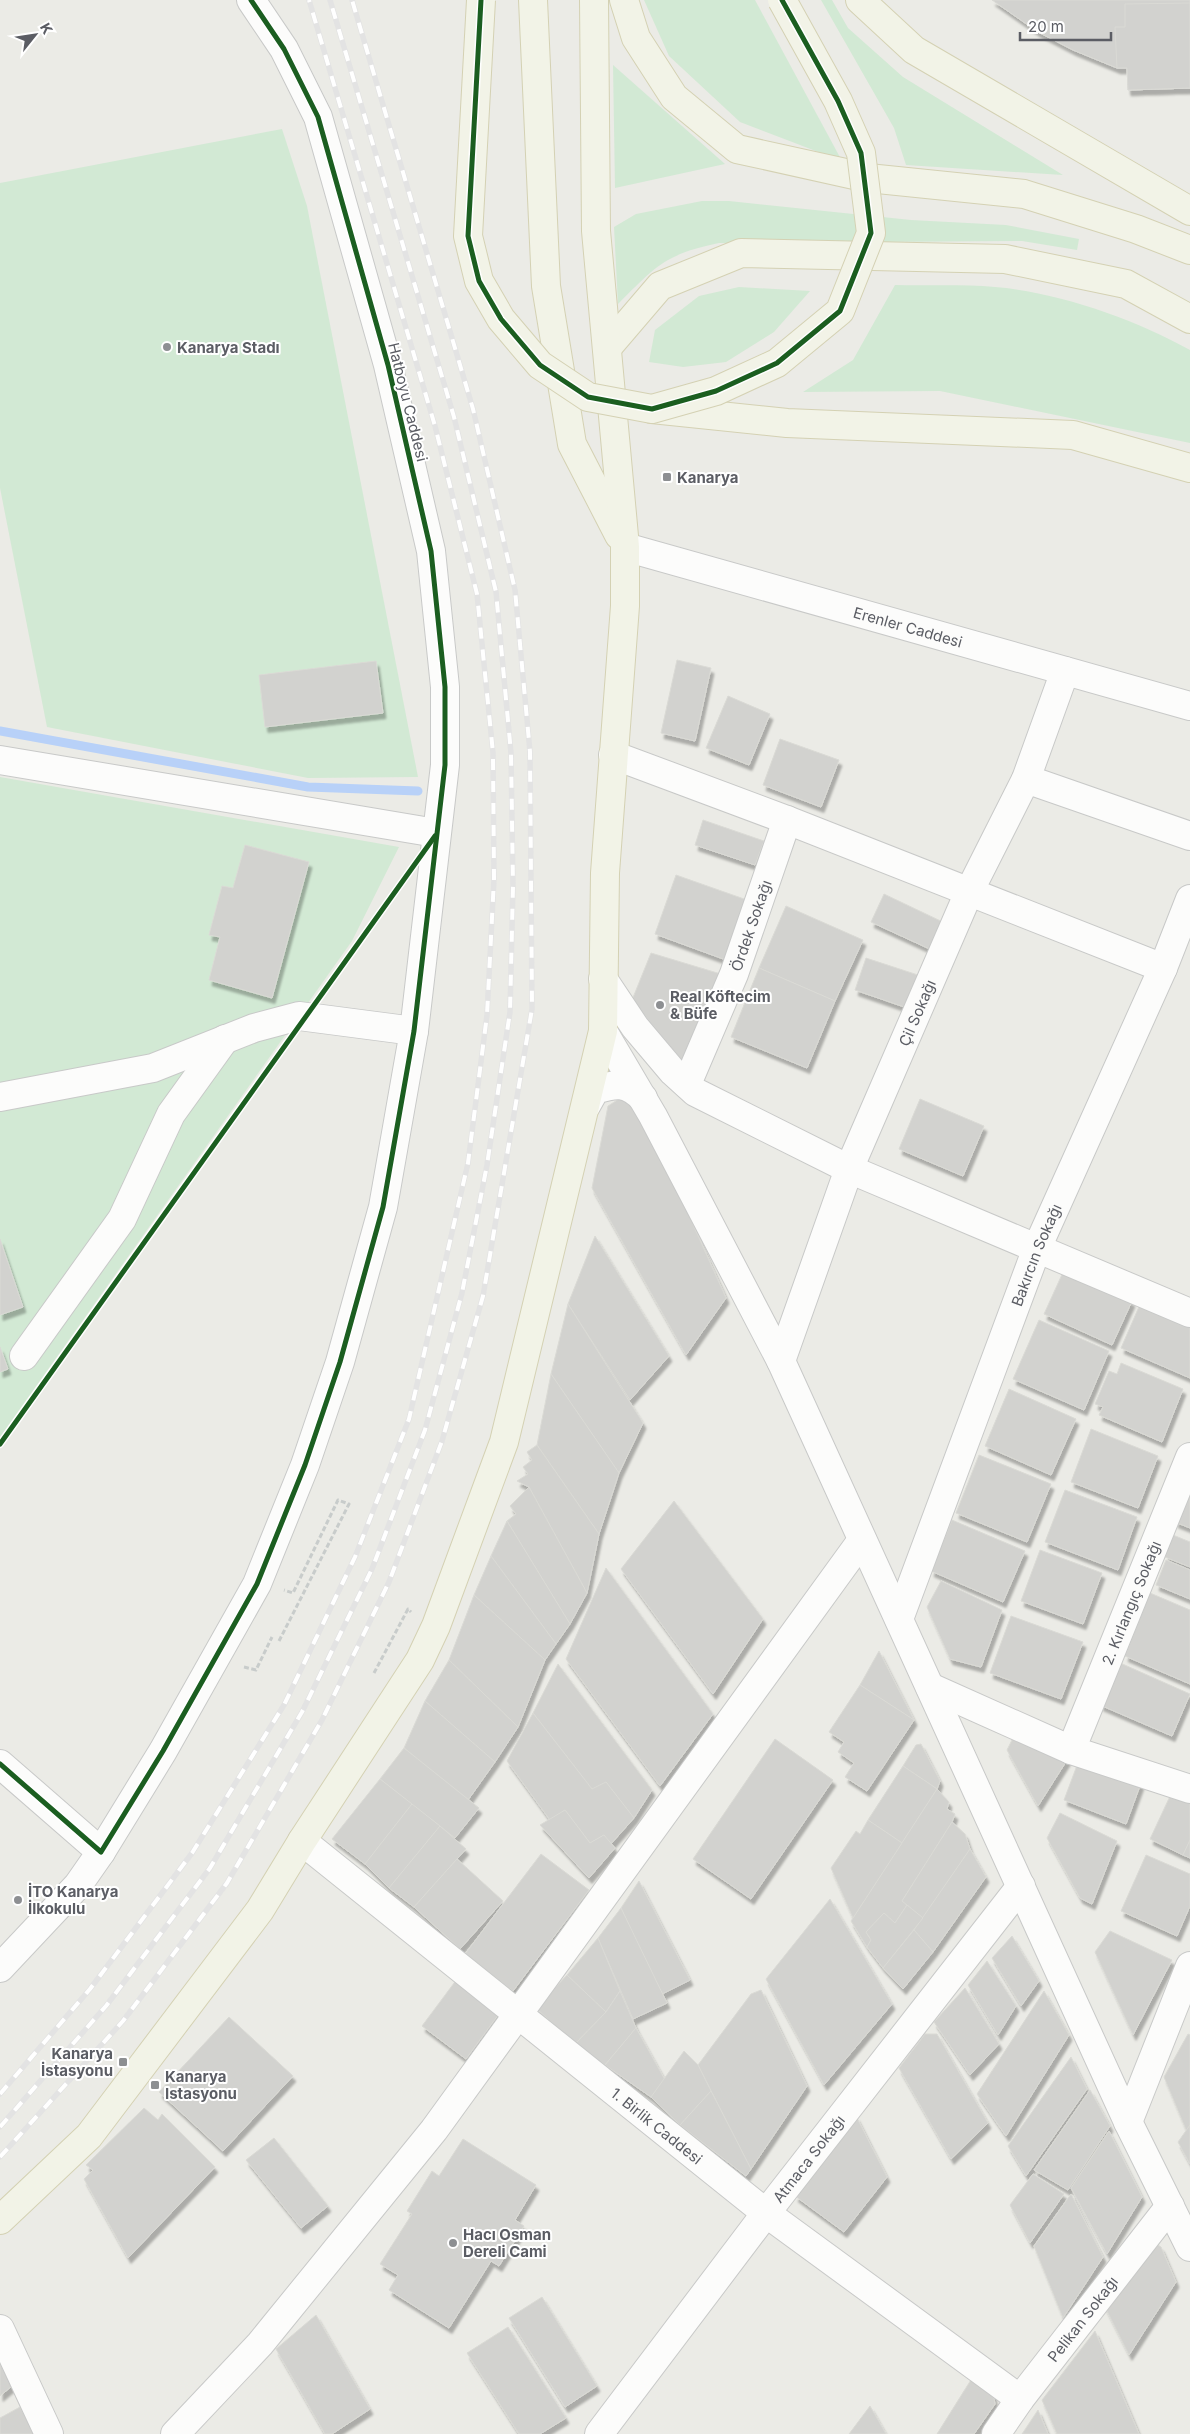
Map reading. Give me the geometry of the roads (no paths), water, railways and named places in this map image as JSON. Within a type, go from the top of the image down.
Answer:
[{"type":"main road","points":[[481,0],[468,236],[479,281],[501,319],[540,365],[588,397],[652,409],[787,423],[1073,435],[1190,468]]},
{"type":"main road","points":[[533,0],[546,286],[572,444],[625,546]]},
{"type":"main road","points":[[0,2220],[89,2136],[260,1910],[302,1841],[420,1660],[436,1626],[504,1442],[603,1032],[605,873],[625,606],[625,546],[596,231],[594,0]]},
{"type":"main road","points":[[624,0],[636,38],[674,97],[737,150],[868,178],[1024,194],[1136,229],[1190,250]]},
{"type":"main road","points":[[652,409],[716,391],[777,363],[840,311],[871,233],[861,153],[838,101],[782,0]]},
{"type":"main road","points":[[860,0],[914,50],[1190,211]]},
{"type":"main road","points":[[607,348],[660,286],[741,253],[1005,259],[1126,284],[1190,319]]},
{"type":"street","name":"Hatboyu Caddesi","points":[[0,1968],[78,1885],[101,1852],[163,1751],[257,1584],[305,1465],[340,1362],[383,1207],[414,1032],[445,765],[445,687],[431,551],[388,365],[318,117],[284,49],[251,0]]},
{"type":"street","name":"Erenler Caddesi","points":[[625,546],[1190,706]]},
{"type":"street","name":"Çil Sokağı","points":[[781,1361],[849,1169],[969,892],[1026,779],[1065,671]]},
{"type":"street","points":[[613,755],[787,820],[1164,968]]},
{"type":"street","points":[[0,760],[436,834]]},
{"type":"street","points":[[1026,779],[1190,836]]},
{"type":"street","name":"Ördek Sokağı","points":[[687,1084],[734,974],[787,820]]},
{"type":"street","name":"Bakırcın Sokağı","points":[[899,1619],[1038,1248],[1164,968],[1190,899]]},
{"type":"street","points":[[603,979],[635,1027],[673,1072],[695,1092],[849,1169],[1190,1313]]},
{"type":"street","points":[[0,1097],[153,1068],[254,1028],[299,1016],[414,1032]]},
{"type":"street","points":[[603,1032],[643,1098],[781,1361],[1128,2122],[1190,2247]]},
{"type":"street","points":[[24,1356],[122,1219],[171,1114],[225,1039]]},
{"type":"street","points":[[586,1106],[596,1090],[616,1084],[634,1090],[643,1098]]},
{"type":"street","name":"2. Kırlangıç Sokağı","points":[[1071,1750],[1190,1457]]},
{"type":"street","points":[[175,2434],[260,2344],[434,2130],[516,2014],[862,1540]]},
{"type":"street","points":[[930,1687],[1071,1750],[1190,1789]]},
{"type":"street","points":[[0,1764],[101,1852]]},
{"type":"street","name":"1. Birlik Caddesi","points":[[302,1841],[766,2214],[1020,2399]]},
{"type":"street","name":"Atmaca Sokağı","points":[[599,2434],[766,2214],[1021,1886]]},
{"type":"street","points":[[1128,2122],[1190,1966]]},
{"type":"street","name":"Pelikan Sokağı","points":[[996,2434],[1020,2399],[1170,2206]]},
{"type":"street","points":[[0,2329],[49,2434]]},
{"type":"waterway","points":[[0,731],[308,787],[418,791]]},
{"type":"railway","points":[[0,2094],[90,1989],[192,1853],[284,1705],[355,1557],[409,1419],[468,1163],[487,1015],[494,879],[493,753],[477,594],[435,426],[309,0]]},
{"type":"railway","points":[[0,2127],[106,2006],[210,1868],[302,1712],[372,1569],[425,1430],[462,1293],[487,1165],[510,1012],[513,886],[511,753],[496,592],[454,417],[330,0]]},
{"type":"railway","points":[[0,2157],[123,2021],[227,1883],[322,1720],[389,1582],[442,1441],[483,1296],[532,1009],[530,752],[515,590],[473,409],[352,0]]},
{"type":"place","name":"Kanarya Stadı","points":[[167,347]]},
{"type":"place","name":"Kanarya","points":[[667,477]]},
{"type":"place","name":"Real Köftecim & Büfe","points":[[660,1005]]},
{"type":"place","name":"İTO Kanarya İlkokulu","points":[[18,1900]]},
{"type":"place","name":"Kanarya İstasyonu","points":[[123,2062]]},
{"type":"place","name":"Kanarya Istasyonu","points":[[155,2085]]},
{"type":"place","name":"Hacı Osman Dereli Cami","points":[[453,2243]]}]
